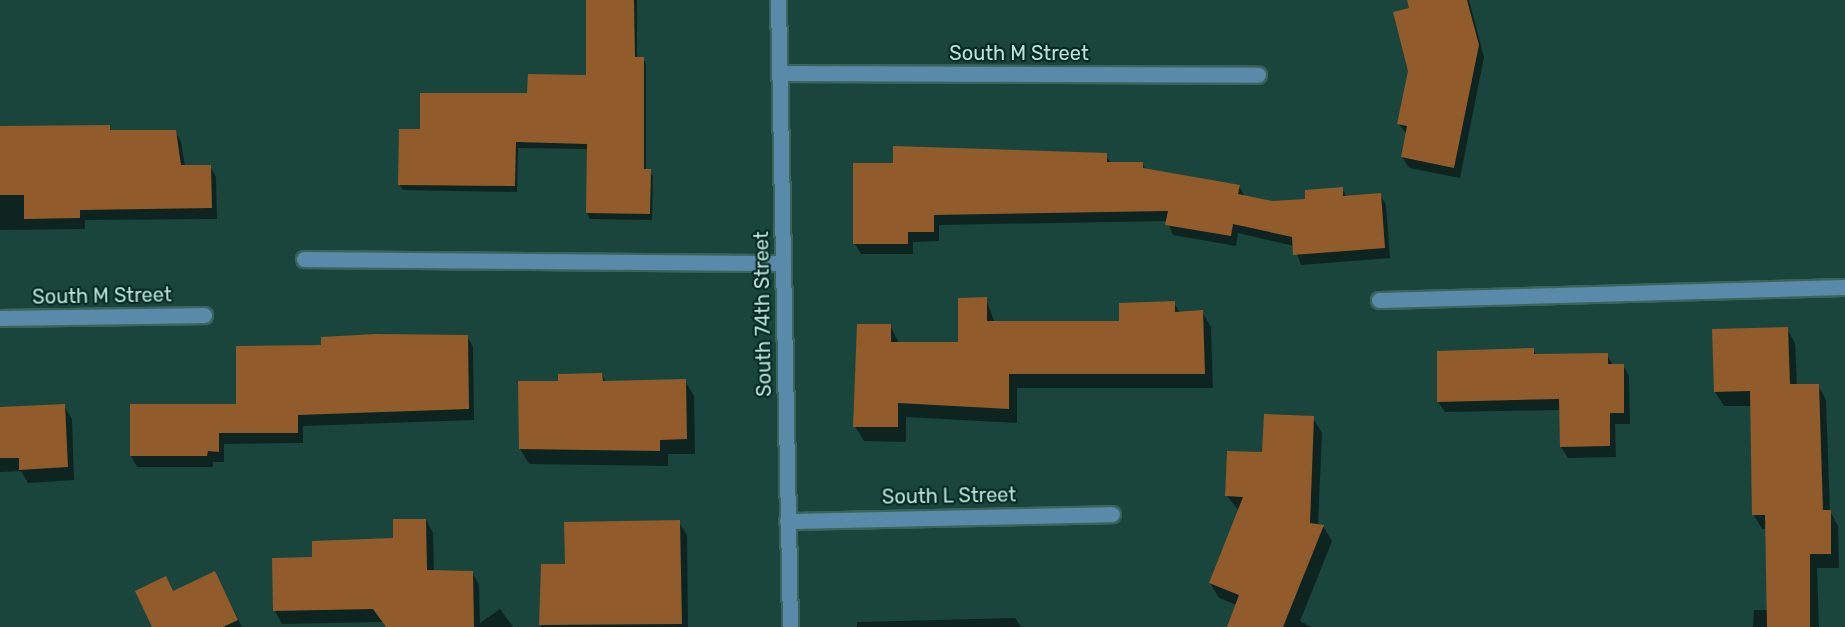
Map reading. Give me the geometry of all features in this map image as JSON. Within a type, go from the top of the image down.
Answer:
[{"type":"street","name":"South 74th Street","points":[[778,0],[790,627]]},
{"type":"street","name":"South M Street","points":[[780,73],[1258,75]]},
{"type":"street","points":[[304,260],[783,263]]},
{"type":"street","points":[[1379,300],[1845,286]]},
{"type":"street","name":"South M Street","points":[[0,318],[204,315]]},
{"type":"street","name":"South L Street","points":[[787,521],[1112,514]]},
{"type":"building","points":[[586,0],[634,0],[635,57],[644,57],[644,169],[651,169],[650,214],[586,213],[587,144],[516,142],[515,186],[398,185],[399,129],[420,129],[420,93],[527,93],[528,74],[586,75]]},
{"type":"building","points":[[1407,0],[1467,0],[1479,45],[1454,168],[1401,157],[1407,126],[1397,124],[1408,71],[1393,12],[1409,8]]},
{"type":"building","points":[[110,125],[110,130],[176,130],[181,165],[211,165],[212,208],[80,210],[80,218],[24,219],[24,195],[0,195],[0,126]]},
{"type":"building","points":[[893,146],[1107,153],[1107,162],[1143,162],[1143,168],[1240,185],[1238,194],[1272,201],[1305,199],[1305,190],[1343,187],[1343,196],[1381,193],[1385,248],[1293,255],[1292,237],[1233,224],[1231,236],[1165,225],[1168,211],[934,215],[934,232],[908,232],[908,244],[853,244],[853,163],[893,163]]},
{"type":"building","points":[[987,297],[987,321],[1119,321],[1119,303],[1175,301],[1175,312],[1203,310],[1205,374],[1009,374],[1009,409],[898,403],[898,427],[853,427],[857,324],[891,324],[891,342],[958,342],[958,298]]},
{"type":"building","points":[[1788,327],[1790,384],[1819,384],[1823,510],[1831,510],[1831,554],[1810,554],[1810,627],[1767,627],[1765,515],[1752,515],[1750,391],[1714,392],[1712,329]]},
{"type":"building","points":[[376,334],[468,335],[469,409],[298,415],[298,433],[219,433],[219,452],[208,451],[207,456],[130,456],[130,404],[236,404],[236,346],[321,345],[321,337]]},
{"type":"building","points":[[1534,348],[1534,354],[1608,353],[1608,364],[1624,364],[1624,413],[1610,413],[1610,446],[1560,447],[1559,399],[1437,402],[1437,351]]},
{"type":"building","points":[[602,373],[603,381],[686,379],[687,439],[660,440],[660,451],[519,449],[518,381],[558,381],[558,374]]},
{"type":"building","points":[[65,404],[68,467],[19,470],[19,458],[0,458],[0,407]]},
{"type":"building","points":[[1264,414],[1314,416],[1310,523],[1324,525],[1283,627],[1227,627],[1239,595],[1209,583],[1243,497],[1225,496],[1227,451],[1262,452]]},
{"type":"building","points":[[393,519],[426,519],[427,570],[473,571],[474,627],[386,627],[373,609],[273,611],[272,558],[312,557],[312,541],[393,538]]},
{"type":"building","points":[[680,520],[682,624],[539,625],[541,564],[565,564],[564,522]]},
{"type":"building","points":[[215,571],[238,620],[223,627],[152,627],[135,591],[166,576],[173,591]]}]
